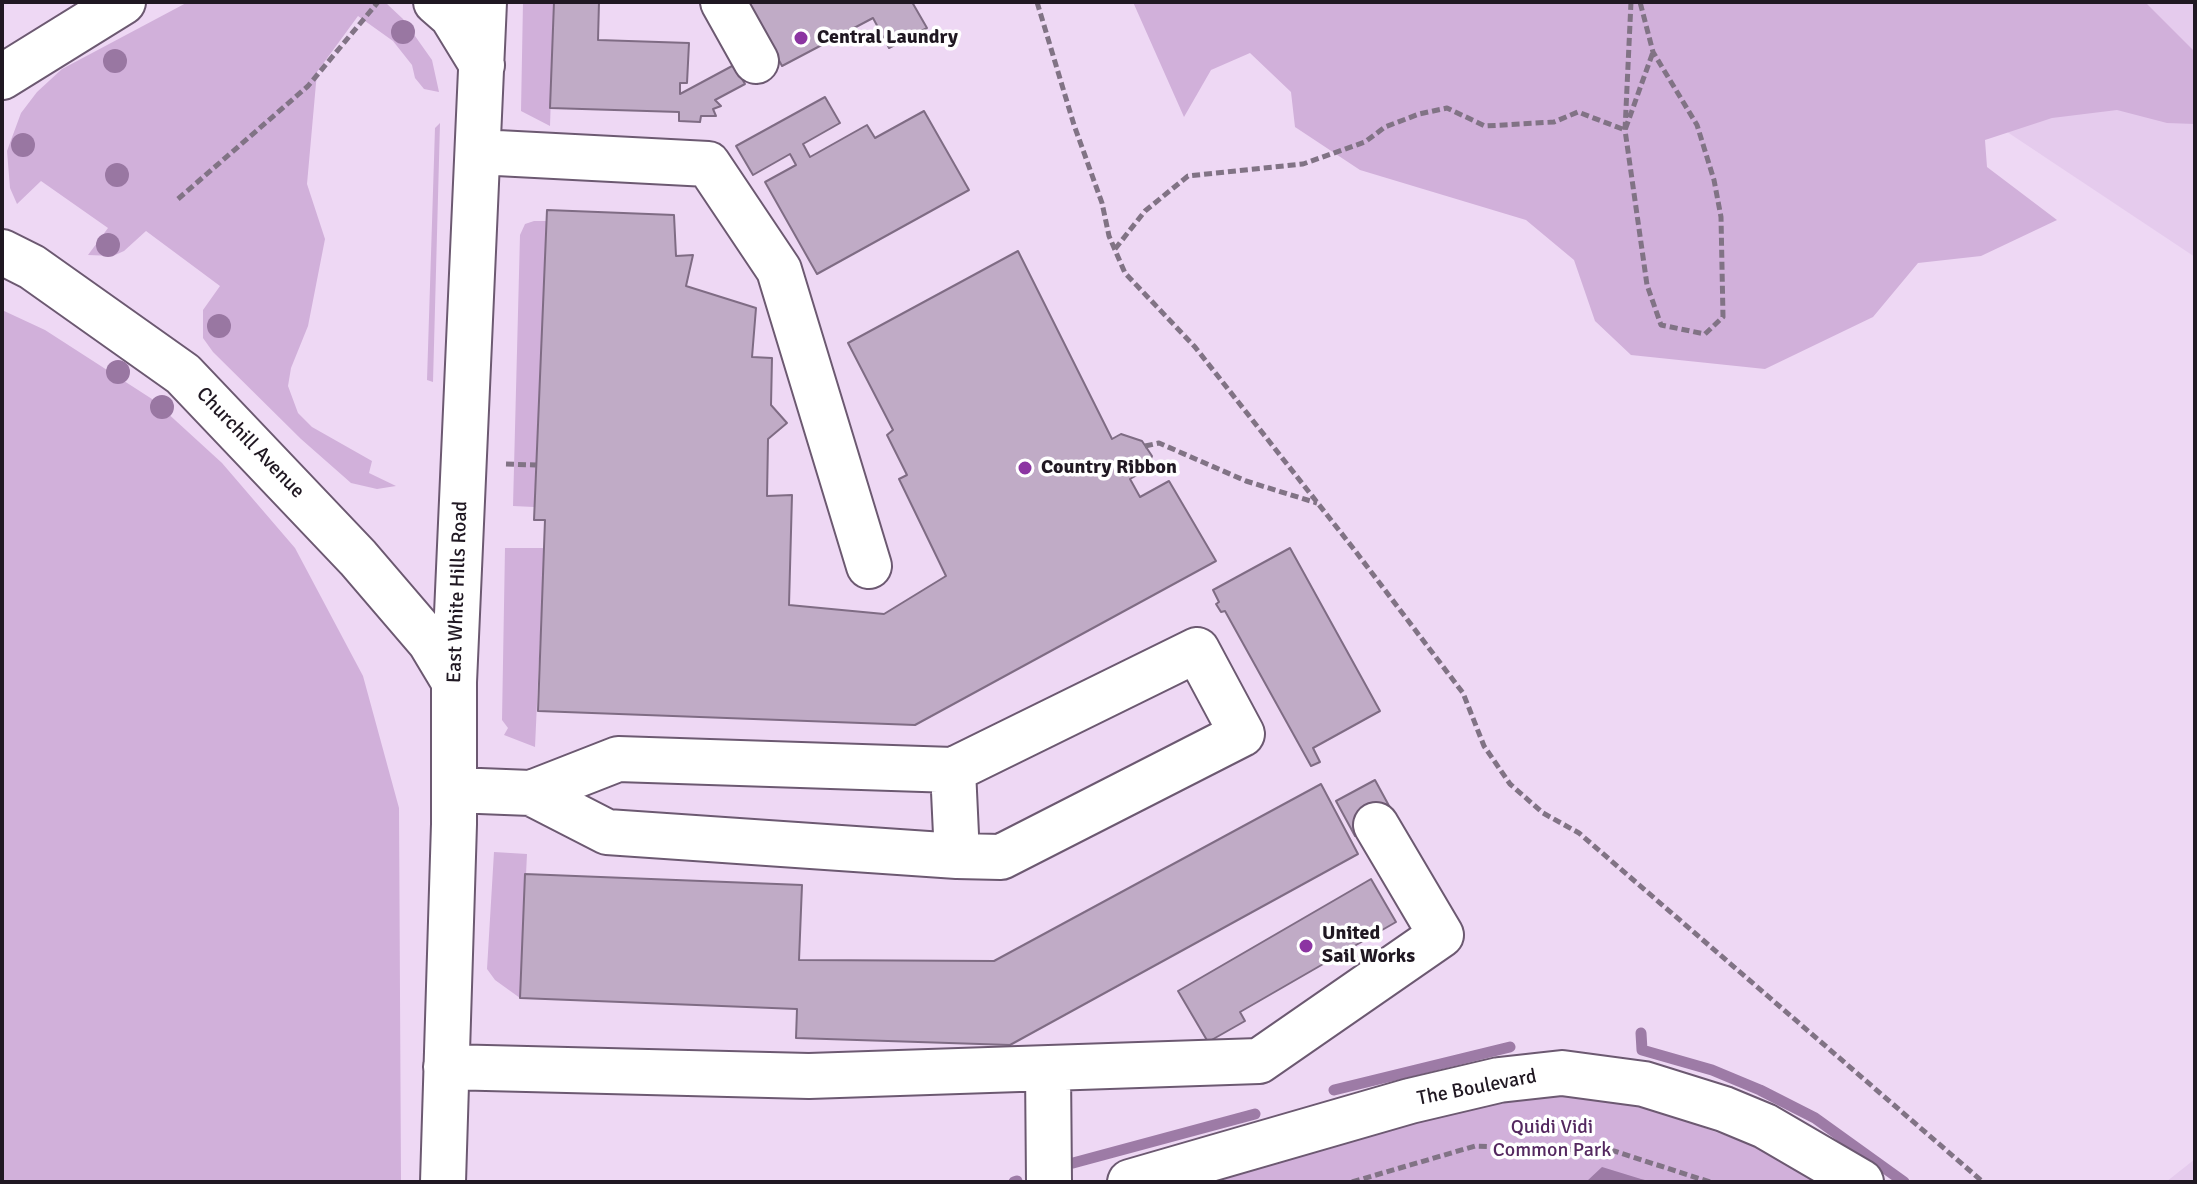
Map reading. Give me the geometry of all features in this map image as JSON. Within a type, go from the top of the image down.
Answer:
[{"type":"street","points":[[2,77],[123,2]]},
{"type":"street","points":[[436,2],[452,16],[482,65]]},
{"type":"street","name":"East White Hills Road","points":[[443,1182],[454,682],[484,2]]},
{"type":"street","points":[[723,2],[756,61]]},
{"type":"street","points":[[2,55],[76,30]]},
{"type":"street","points":[[478,152],[708,164],[779,270],[869,566]]},
{"type":"street","name":"Churchill Avenue","points":[[2,232],[17,259],[183,374],[358,558],[430,642],[454,682]]},
{"type":"street","points":[[454,790],[531,793],[618,759],[953,770],[1197,650],[1242,734],[1001,857],[607,832],[531,793]]},
{"type":"street","points":[[953,770],[957,856]]},
{"type":"street","points":[[446,1067],[809,1076],[1259,1061],[1441,935],[1376,825]]},
{"type":"street","points":[[1048,1069],[1049,1182]]},
{"type":"street","name":"The Boulevard","points":[[1130,1182],[1410,1101],[1499,1080],[1562,1073],[1644,1084],[1724,1109],[1765,1126],[1861,1182]]},
{"type":"path","points":[[178,199],[308,86],[378,2]]},
{"type":"path","points":[[1037,2],[1125,273],[1195,347],[1463,693],[1484,746],[1510,784],[1543,813],[1579,833],[1983,1182]]},
{"type":"path","points":[[1631,2],[1625,130],[1647,285],[1661,325],[1705,334],[1723,317],[1721,217],[1714,180],[1697,125],[1653,52],[1640,2]]},
{"type":"path","points":[[1625,130],[1653,52]]},
{"type":"path","points":[[1115,249],[1145,211],[1188,176],[1303,164],[1365,142],[1385,127],[1419,114],[1447,108],[1485,126],[1554,122],[1578,112],[1625,130]]},
{"type":"path","points":[[1145,446],[1159,443],[1246,481],[1317,503]]},
{"type":"path","points":[[506,464],[536,465]]},
{"type":"path","points":[[1352,1182],[1475,1146],[1614,1151],[1710,1182]]},
{"type":"shaded area","points":[[1868,2],[2195,2],[2195,257],[1887,52]]},
{"type":"shaded area","points":[[2195,1159],[2195,1182],[2166,1182]]},
{"type":"shaded area","points":[[1602,1167],[1641,1179],[1653,1182],[1586,1182]]},
{"type":"green space","points":[[188,2],[386,3],[403,19],[432,60],[439,92],[424,89],[415,78],[412,65],[393,41],[358,16],[317,72],[307,184],[325,239],[308,326],[291,368],[288,386],[298,413],[312,427],[372,461],[369,473],[396,486],[377,489],[351,483],[301,439],[213,352],[203,338],[203,310],[220,286],[146,231],[124,251],[113,256],[88,255],[108,228],[41,181],[17,204],[10,188],[7,151],[21,113],[37,92],[62,69]]},
{"type":"green space","points":[[523,2],[554,2],[550,126],[521,111]]},
{"type":"green space","points":[[1133,2],[2145,2],[2195,52],[2195,124],[2167,123],[2117,110],[2052,118],[1985,140],[1987,167],[2057,220],[1981,256],[1918,263],[1873,317],[1765,369],[1631,355],[1595,321],[1574,260],[1526,220],[1360,170],[1295,127],[1291,92],[1250,53],[1211,70],[1184,117]]},
{"type":"green space","points":[[440,123],[433,382],[427,380],[435,128]]},
{"type":"green space","points":[[547,221],[534,507],[513,506],[520,235],[525,224]]},
{"type":"green space","points":[[2,310],[45,330],[152,399],[222,463],[295,548],[363,676],[399,808],[401,1182],[2,1182]]},
{"type":"green space","points":[[505,548],[544,548],[535,747],[504,735],[508,728],[502,720]]},
{"type":"green space","points":[[494,852],[527,854],[520,998],[495,980],[487,969]]},
{"type":"green space","name":"Quidi Vidi Common Park","points":[[1544,1094],[1580,1095],[1641,1105],[1752,1145],[1826,1182],[1209,1182],[1438,1114]]},
{"type":"building","points":[[554,2],[599,2],[598,40],[689,43],[687,83],[680,83],[680,94],[734,65],[745,84],[715,100],[721,106],[713,109],[716,116],[701,116],[700,122],[679,121],[679,112],[550,108]]},
{"type":"building","name":"Central Laundry","points":[[748,2],[912,2],[927,28],[889,48],[873,18],[782,66]]},
{"type":"building","points":[[825,97],[840,123],[803,144],[810,157],[867,125],[875,138],[924,111],[969,190],[817,274],[765,182],[796,165],[790,154],[753,175],[736,146]]},
{"type":"building","name":"Country Ribbon","points":[[547,210],[674,215],[676,256],[693,255],[686,286],[756,308],[752,357],[772,358],[771,405],[787,423],[768,439],[767,496],[792,495],[789,605],[884,614],[946,576],[899,479],[907,475],[887,435],[893,430],[848,343],[1018,251],[1112,439],[1121,434],[1142,441],[1152,456],[1146,470],[1130,479],[1140,497],[1169,481],[1216,561],[915,725],[538,711],[545,520],[534,520]]},
{"type":"building","points":[[1290,548],[1380,711],[1313,748],[1320,762],[1311,766],[1225,611],[1221,612],[1216,604],[1219,602],[1213,590]]},
{"type":"building","points":[[1375,780],[1394,815],[1355,836],[1336,801]]},
{"type":"building","points":[[1321,784],[1358,854],[1010,1045],[796,1038],[797,1009],[520,998],[525,874],[802,885],[799,960],[994,961]]},
{"type":"building","name":"United Sail Works","points":[[1371,879],[1396,922],[1240,1012],[1245,1021],[1208,1042],[1178,991]]},
{"type":"waterway","points":[[1641,1033],[1642,1050],[1712,1070],[1760,1090],[1815,1118],[1904,1182]]},
{"type":"waterway","points":[[1334,1090],[1510,1047]]},
{"type":"waterway","points":[[1073,1163],[1255,1114]]},
{"type":"place","name":"Central Laundry","points":[[801,38]]},
{"type":"place","name":"Country Ribbon","points":[[1025,468]]},
{"type":"place","name":"United Sail Works","points":[[1306,946]]}]
